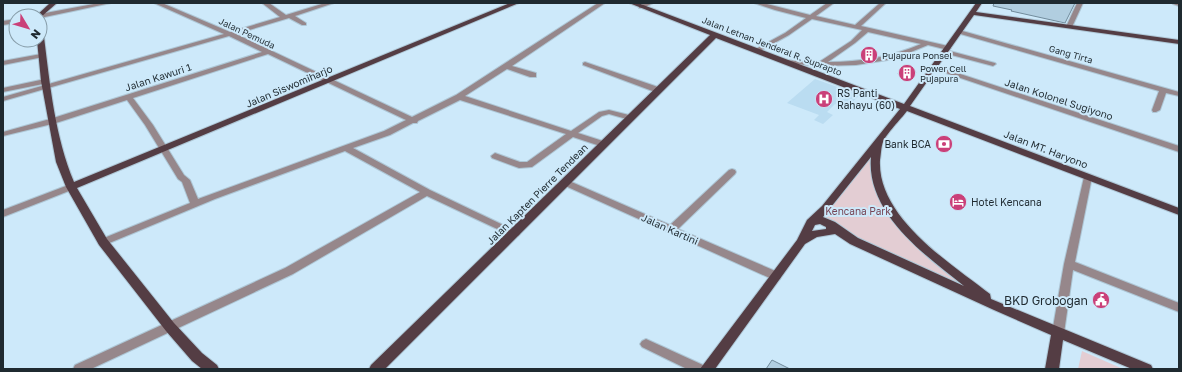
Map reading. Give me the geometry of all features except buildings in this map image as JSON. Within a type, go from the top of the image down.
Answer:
[{"type":"main road","name":"Jalan Siswomiharjo","points":[[71,187],[164,150],[516,3]]},
{"type":"main road","name":"Jalan Letnan Jenderal R. Suprapto","points":[[632,3],[905,108]]},
{"type":"main road","points":[[707,369],[801,242],[812,222],[826,208],[905,108],[979,3]]},
{"type":"main road","points":[[972,13],[1179,42]]},
{"type":"main road","name":"Jalan Kapten Pierre Tendean","points":[[376,369],[515,234],[564,182],[715,35]]},
{"type":"main road","points":[[41,48],[46,84],[61,162],[71,187],[103,242],[170,327],[197,357],[212,369]]},
{"type":"main road","name":"Jalan MT. Haryono","points":[[905,108],[1179,212]]},
{"type":"main road","points":[[879,140],[874,172],[880,194],[892,213],[948,266],[998,307]]},
{"type":"main road","points":[[826,208],[827,229]]},
{"type":"main road","points":[[812,222],[813,229],[827,229],[998,307],[1146,369]]},
{"type":"main road","points":[[801,242],[808,236],[827,229]]},
{"type":"main road","points":[[1052,369],[1058,333]]},
{"type":"street","points":[[48,14],[108,3]]},
{"type":"street","name":"Jalan Pemuda","points":[[157,3],[230,34],[328,82],[414,121]]},
{"type":"street","points":[[265,3],[304,24]]},
{"type":"street","points":[[303,3],[312,9]]},
{"type":"street","points":[[3,99],[46,84],[230,34],[331,3]]},
{"type":"street","points":[[103,242],[195,204],[387,133],[414,121],[459,97],[602,3]]},
{"type":"street","points":[[641,7],[650,3]]},
{"type":"street","points":[[757,3],[926,44],[993,64]]},
{"type":"street","points":[[756,51],[787,34],[831,3]]},
{"type":"street","points":[[856,27],[883,3]]},
{"type":"street","points":[[1069,27],[1080,3]]},
{"type":"street","points":[[1175,3],[1179,4]]},
{"type":"street","points":[[820,64],[853,42],[866,30]]},
{"type":"street","name":"Gang Tirta","points":[[959,32],[1179,94]]},
{"type":"street","points":[[783,61],[820,64],[866,63],[905,54],[926,44]]},
{"type":"street","name":"Jalan Kawuri 1","points":[[3,134],[53,121],[268,52]]},
{"type":"street","points":[[3,63],[42,56]]},
{"type":"street","points":[[585,64],[658,90]]},
{"type":"street","points":[[506,66],[533,75]]},
{"type":"street","name":"Jalan Kolonel Sugiyono","points":[[933,67],[1179,149]]},
{"type":"street","points":[[3,90],[46,84]]},
{"type":"street","points":[[1156,110],[1163,90]]},
{"type":"street","points":[[129,97],[149,125],[181,177],[186,180],[195,204]]},
{"type":"street","points":[[459,97],[603,144]]},
{"type":"street","points":[[495,156],[519,165],[529,165],[604,112],[630,118]]},
{"type":"street","points":[[346,148],[427,192],[515,234]]},
{"type":"street","points":[[671,230],[732,172]]},
{"type":"street","points":[[1058,333],[1069,264],[1088,177]]},
{"type":"street","name":"Jalan Kartini","points":[[564,182],[776,276]]},
{"type":"street","points":[[3,214],[71,187]]},
{"type":"street","points":[[79,369],[289,271],[427,192]]},
{"type":"street","points":[[1069,264],[1179,308]]},
{"type":"street","points":[[646,344],[699,369]]},
{"type":"shaded area","name":"RS Panti Rahayu (60)","points":[[815,79],[860,95],[846,108],[835,104],[827,112],[833,115],[823,124],[814,120],[819,115],[787,103]]},
{"type":"green space","name":"Kencana Park","points":[[877,142],[874,157],[891,213],[996,306],[854,241],[826,218],[825,213]]},
{"type":"green space","points":[[1082,351],[1123,369],[1078,369]]},
{"type":"place","name":"Pujapura Ponsel","points":[[869,55]]},
{"type":"place","name":"Power Cell Pujapura","points":[[907,73]]},
{"type":"place","name":"RS Panti Rahayu (60)","points":[[824,99]]},
{"type":"place","name":"Bank BCA","points":[[944,144]]},
{"type":"place","name":"Hotel Kencana","points":[[958,202]]},
{"type":"place","name":"BKD Grobogan","points":[[1101,300]]}]
